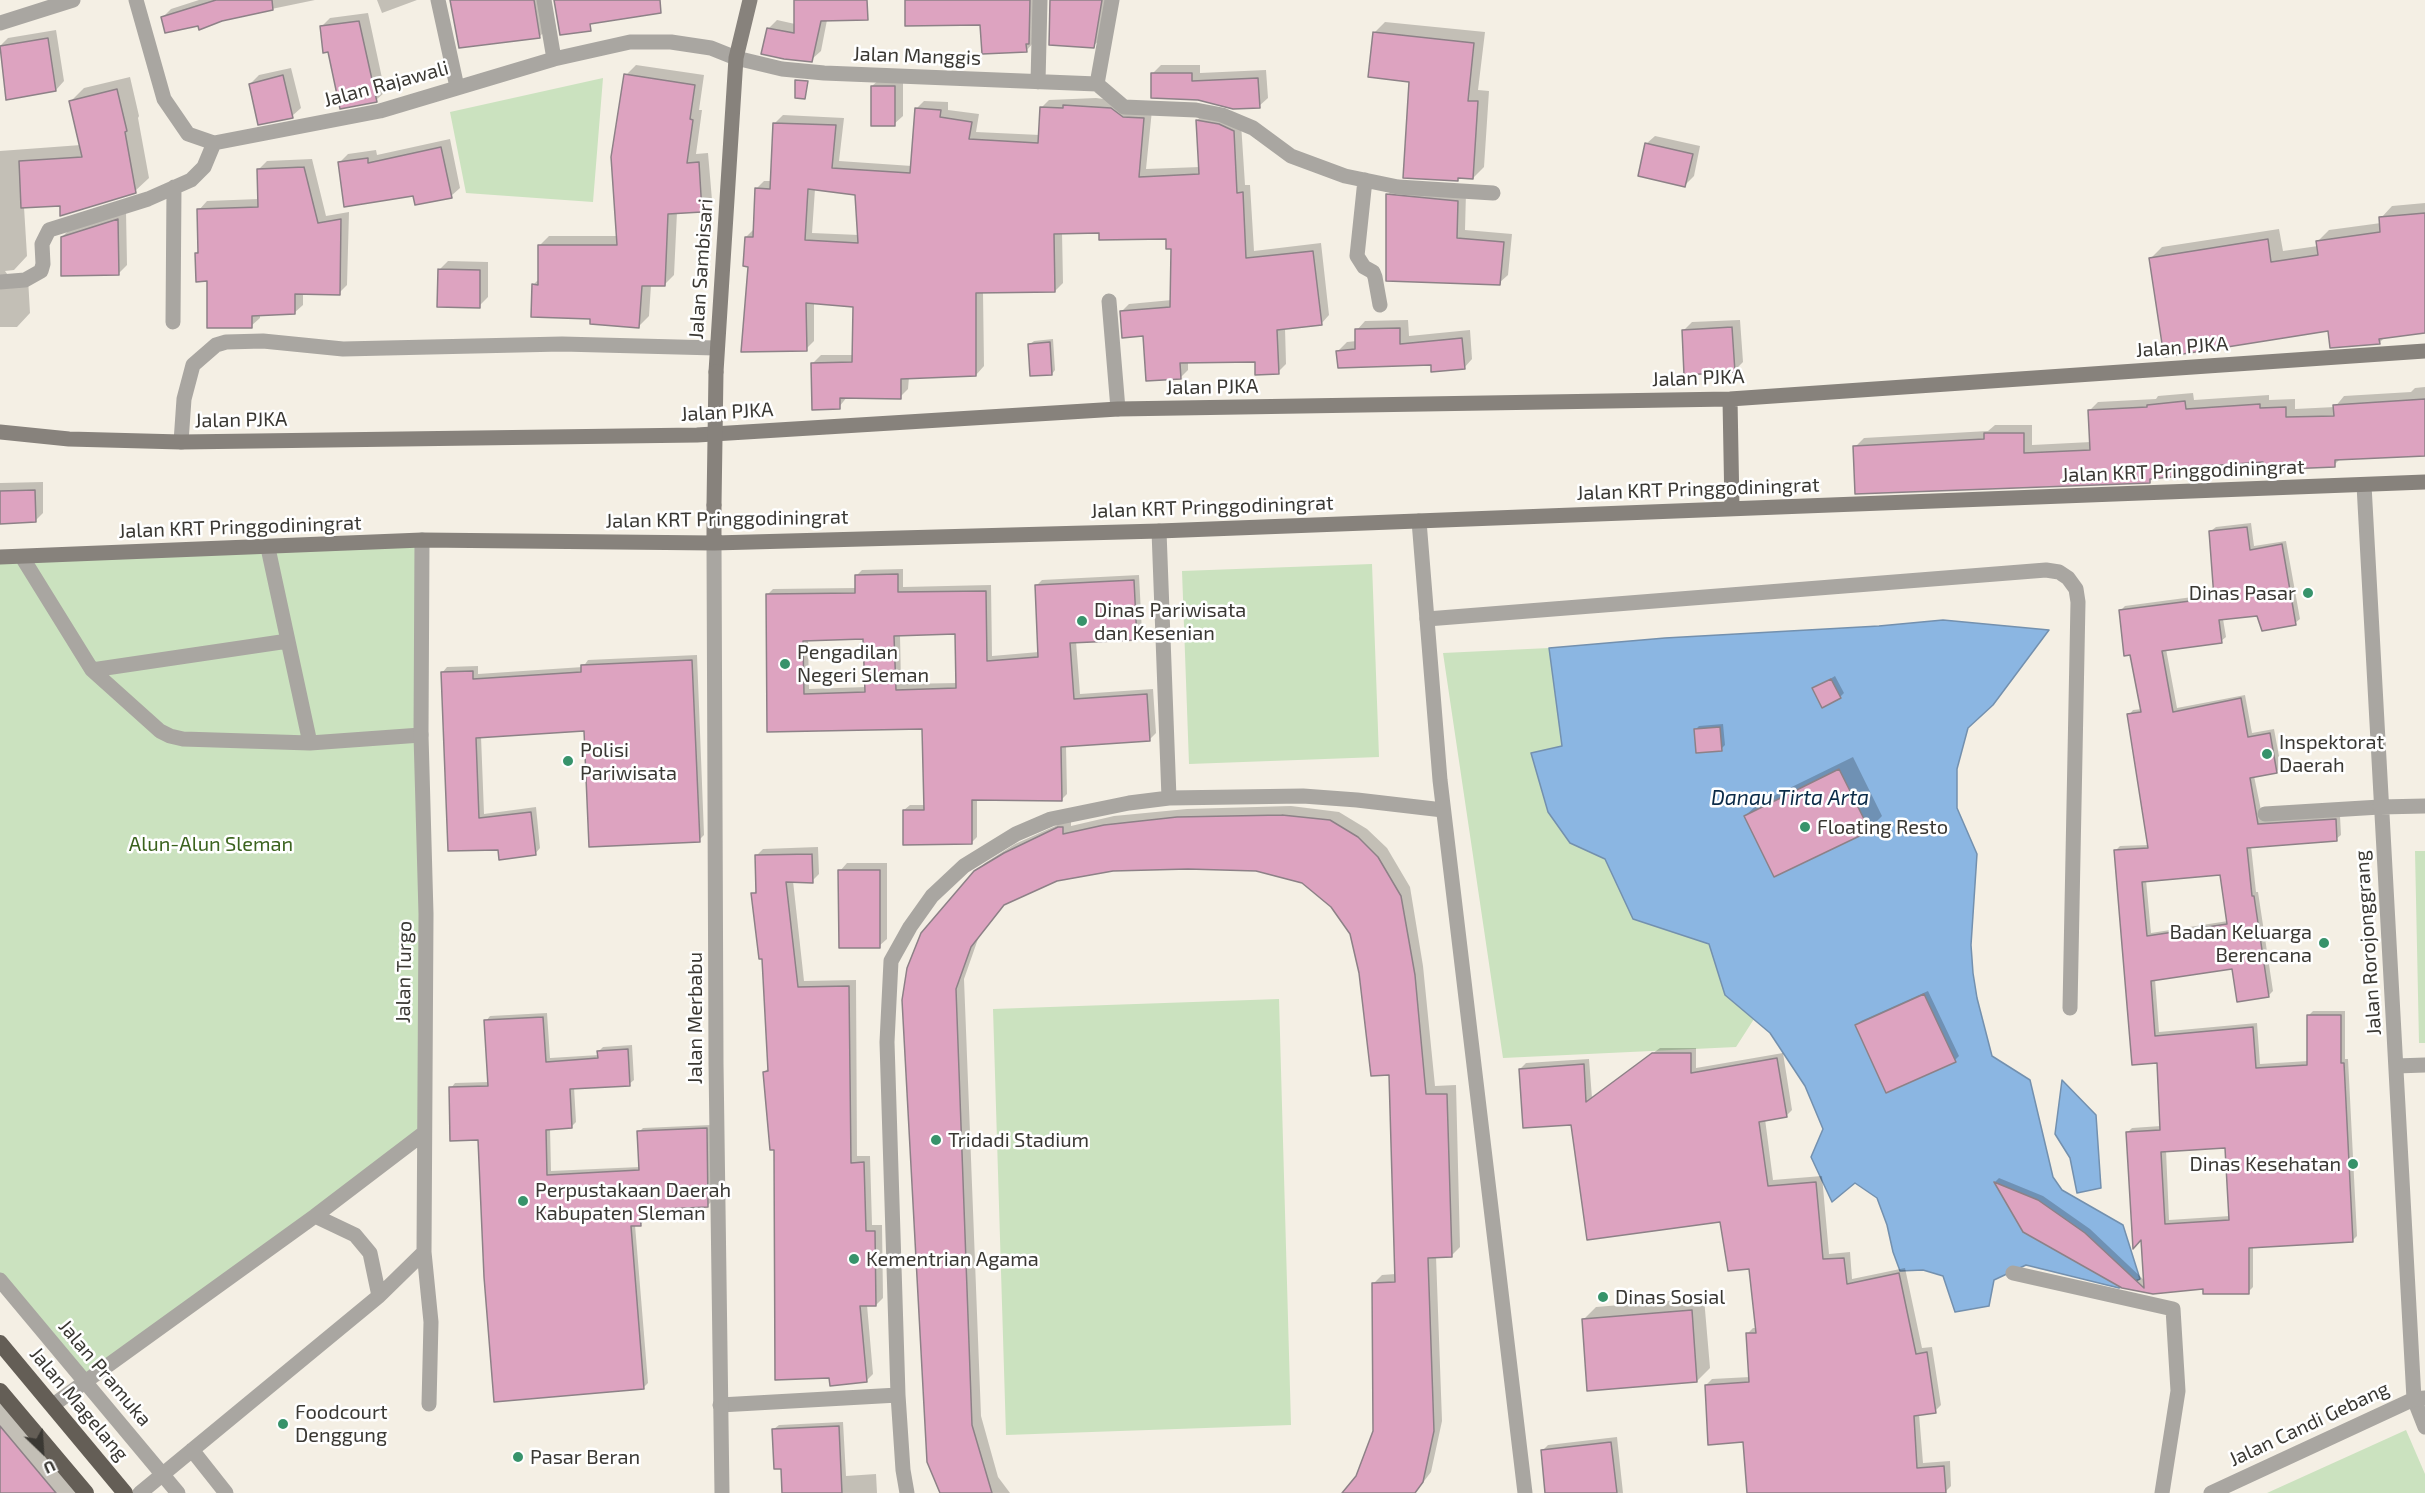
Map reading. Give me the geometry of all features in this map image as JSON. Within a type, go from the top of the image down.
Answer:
[{"type":"highway","name":"Jalan Magelang","points":[[0,1343],[124,1493]]},
{"type":"highway","points":[[0,1391],[86,1493]]},
{"type":"main road","name":"Jalan Sambisari","points":[[714,543],[716,348],[736,58],[750,0]]},
{"type":"main road","name":"Jalan PJKA","points":[[0,432],[69,439],[181,442],[697,435],[1118,410],[1730,399],[2425,351]]},
{"type":"main road","points":[[1730,399],[1732,509]]},
{"type":"main road","name":"Jalan KRT Pringgodiningrat","points":[[0,557],[422,540],[714,543],[1159,531],[2425,482]]},
{"type":"street","points":[[0,23],[73,0]]},
{"type":"street","points":[[0,282],[25,280],[41,271],[42,244],[49,230],[148,199],[191,180],[204,167],[214,144],[188,134],[164,99],[136,0]]},
{"type":"street","points":[[438,0],[457,87]]},
{"type":"street","points":[[544,0],[554,59]]},
{"type":"street","points":[[1038,82],[1040,0]]},
{"type":"street","points":[[1112,0],[1097,84],[1124,107],[1196,110],[1222,115],[1253,128],[1291,156],[1345,176],[1398,187],[1493,193]]},
{"type":"street","name":"Jalan Rajawali","points":[[214,144],[380,111],[554,59],[630,42],[670,42],[711,48],[736,58]]},
{"type":"street","name":"Jalan Manggis","points":[[736,58],[782,69],[824,74],[1097,84]]},
{"type":"street","points":[[1365,180],[1357,256],[1364,267],[1373,272],[1380,305]]},
{"type":"street","points":[[173,322],[174,187]]},
{"type":"street","points":[[1109,301],[1118,410]]},
{"type":"street","points":[[181,442],[184,399],[193,365],[216,345],[226,342],[263,341],[342,349],[561,344],[716,348]]},
{"type":"street","name":"Jalan Rorojonggrang","points":[[2364,485],[2396,1066],[2420,1398],[2425,1427]]},
{"type":"street","points":[[1419,521],[1443,810],[1526,1493]]},
{"type":"street","points":[[1159,531],[1169,798]]},
{"type":"street","name":"Jalan Turgo","points":[[422,540],[421,735],[426,914],[424,1252],[431,1322],[429,1404]]},
{"type":"street","name":"Jalan Merbabu","points":[[714,543],[716,1063],[722,1493]]},
{"type":"street","points":[[268,548],[310,743]]},
{"type":"street","points":[[22,557],[92,670],[160,731],[170,736],[183,739],[310,743],[421,735]]},
{"type":"street","points":[[1427,619],[2046,570],[2059,572],[2068,578],[2076,589],[2078,602],[2070,1008]]},
{"type":"street","points":[[92,670],[288,641]]},
{"type":"street","points":[[908,1493],[903,1470],[898,1395],[887,1042],[891,962],[910,927],[932,896],[964,866],[1016,834],[1051,819],[1129,803],[1169,798],[1303,796],[1443,810]]},
{"type":"street","points":[[2265,814],[2425,806]]},
{"type":"street","points":[[2396,1066],[2425,1065]]},
{"type":"street","points":[[53,1405],[315,1216],[424,1133]]},
{"type":"street","points":[[315,1216],[355,1235],[370,1253],[379,1296]]},
{"type":"street","points":[[140,1493],[379,1296],[424,1252]]},
{"type":"street","points":[[2013,1273],[2173,1309],[2178,1391],[2162,1493]]},
{"type":"street","name":"Jalan Pramuka","points":[[0,1280],[178,1493]]},
{"type":"street","points":[[720,1404],[898,1395]]},
{"type":"street","name":"Jalan Candi Gebang","points":[[2211,1493],[2420,1398]]},
{"type":"street","points":[[192,1450],[226,1493]]},
{"type":"green space","points":[[603,78],[593,202],[466,193],[450,112]]},
{"type":"green space","name":"Alun-Alun Sleman","points":[[422,540],[424,1133],[85,1383],[0,1280],[0,555]]},
{"type":"green space","points":[[1372,564],[1379,757],[1189,764],[1182,571]]},
{"type":"green space","points":[[1549,648],[1562,746],[1531,753],[1570,843],[1605,859],[1633,919],[1709,944],[1725,995],[1754,1019],[1736,1047],[1503,1058],[1443,653]]},
{"type":"green space","points":[[2415,851],[2425,851],[2425,1043],[2419,1043]]},
{"type":"green space","points":[[1279,999],[1291,1425],[1006,1435],[993,1009]]},
{"type":"green space","points":[[2406,1430],[2425,1474],[2425,1493],[2267,1493]]},
{"type":"water","name":"Danau Tirta Arta","points":[[1943,620],[2049,630],[1993,705],[1968,728],[1957,769],[1957,808],[1977,854],[1971,945],[1973,973],[1992,1056],[2030,1080],[2053,1177],[2062,1190],[2123,1225],[2140,1279],[2119,1288],[2026,1265],[1994,1280],[1989,1306],[1955,1312],[1943,1276],[1923,1270],[1900,1271],[1877,1198],[1855,1183],[1832,1202],[1811,1157],[1823,1129],[1805,1086],[1770,1033],[1725,995],[1709,944],[1633,919],[1605,859],[1570,843],[1548,812],[1531,753],[1562,746],[1549,648]]},
{"type":"water","points":[[2062,1080],[2096,1115],[2101,1188],[2077,1193],[2070,1158],[2055,1134]]},
{"type":"building","points":[[216,0],[272,0],[273,10],[222,21],[199,30],[198,26],[165,33],[161,17]]},
{"type":"building","points":[[450,0],[534,0],[540,38],[459,48]]},
{"type":"building","points":[[554,0],[660,0],[661,13],[590,24],[591,31],[560,35]]},
{"type":"building","points":[[794,0],[867,0],[868,20],[821,21],[812,62],[761,54],[767,28],[794,33]]},
{"type":"building","points":[[905,0],[1030,0],[1027,52],[982,54],[980,25],[905,26]]},
{"type":"building","points":[[1050,0],[1102,0],[1094,48],[1049,45]]},
{"type":"building","points":[[359,21],[377,102],[340,109],[328,52],[323,53],[320,26]]},
{"type":"building","points":[[1373,32],[1474,43],[1468,101],[1478,101],[1473,179],[1458,178],[1458,181],[1403,178],[1409,82],[1368,77]]},
{"type":"building","points":[[48,38],[56,91],[6,100],[0,46]]},
{"type":"building","points":[[1151,73],[1192,73],[1192,81],[1258,78],[1260,108],[1233,109],[1198,100],[1151,98]]},
{"type":"building","points":[[624,74],[695,85],[687,163],[699,162],[702,212],[668,214],[665,286],[642,286],[639,328],[590,324],[590,319],[531,317],[532,284],[538,285],[538,245],[617,245],[611,157]]},
{"type":"building","points":[[283,75],[293,118],[258,125],[249,84]]},
{"type":"building","points":[[795,80],[808,81],[805,99],[795,98]]},
{"type":"building","points":[[871,86],[895,86],[895,126],[871,126]]},
{"type":"building","points":[[117,89],[127,131],[125,132],[136,193],[60,216],[60,206],[21,208],[19,161],[82,157],[69,101]]},
{"type":"building","points":[[1063,105],[1111,108],[1123,117],[1144,118],[1139,177],[1199,174],[1196,120],[1219,124],[1234,131],[1237,193],[1243,192],[1246,258],[1313,251],[1322,325],[1277,330],[1279,374],[1255,375],[1255,362],[1180,363],[1181,379],[1146,381],[1143,336],[1122,338],[1120,311],[1170,307],[1171,249],[1166,249],[1166,239],[1099,240],[1099,233],[1054,234],[1055,292],[976,293],[976,376],[901,379],[901,399],[840,398],[840,409],[812,410],[811,363],[852,362],[853,307],[806,303],[807,351],[741,352],[748,267],[743,266],[745,237],[753,237],[755,188],[770,189],[773,123],[836,125],[832,168],[910,173],[915,108],[941,110],[940,117],[972,122],[969,139],[1038,143],[1040,107],[1063,108]],"holes":[[[808,189],[855,195],[858,243],[805,240]]]},
{"type":"building","points":[[1645,143],[1693,154],[1685,187],[1638,176]]},
{"type":"building","points":[[441,147],[452,198],[415,205],[413,196],[344,207],[338,162],[368,158],[368,163]]},
{"type":"building","points":[[304,167],[318,223],[341,219],[340,295],[295,294],[295,314],[252,316],[252,328],[207,328],[207,281],[196,282],[197,209],[258,207],[257,169]]},
{"type":"building","points":[[1386,194],[1458,201],[1457,238],[1504,242],[1500,285],[1386,281]]},
{"type":"building","points":[[2425,213],[2425,333],[2379,339],[2380,344],[2330,348],[2328,331],[2164,357],[2149,258],[2268,239],[2271,262],[2318,255],[2316,241],[2380,232],[2379,217]]},
{"type":"building","points":[[118,219],[119,275],[61,276],[61,237]]},
{"type":"building","points":[[438,269],[480,270],[480,308],[437,307]]},
{"type":"building","points":[[1732,327],[1735,372],[1684,375],[1682,330]]},
{"type":"building","points":[[1400,328],[1400,344],[1462,338],[1465,369],[1431,372],[1431,365],[1338,368],[1336,351],[1355,349],[1355,329]]},
{"type":"building","points":[[1050,342],[1052,375],[1030,376],[1028,344]]},
{"type":"building","points":[[2425,399],[2425,456],[2335,460],[2335,467],[2263,470],[2263,462],[2191,467],[2192,475],[2150,479],[2150,483],[1855,494],[1853,446],[1984,439],[1984,433],[2024,433],[2024,453],[2090,450],[2088,410],[2147,407],[2147,405],[2185,401],[2186,409],[2260,404],[2260,408],[2286,407],[2286,417],[2334,416],[2333,405]]},
{"type":"building","points":[[35,490],[36,522],[0,524],[0,491]]},
{"type":"building","points":[[2247,527],[2250,550],[2282,544],[2296,625],[2262,631],[2257,616],[2219,620],[2222,643],[2162,651],[2173,712],[2241,698],[2248,737],[2270,733],[2277,773],[2250,778],[2258,824],[2336,819],[2337,841],[2247,848],[2252,896],[2254,896],[2269,997],[2237,1002],[2232,969],[2151,981],[2155,1036],[2253,1027],[2256,1068],[2307,1065],[2307,1015],[2341,1015],[2341,1063],[2344,1063],[2353,1242],[2249,1248],[2249,1294],[2203,1294],[2203,1289],[2153,1294],[2122,1288],[2023,1232],[1994,1182],[2038,1200],[2085,1233],[2144,1288],[2141,1240],[2133,1249],[2126,1132],[2160,1130],[2157,1063],[2132,1065],[2114,850],[2148,848],[2127,714],[2141,712],[2130,655],[2124,656],[2119,610],[2214,598],[2209,531]],"holes":[[[2220,875],[2227,924],[2147,936],[2142,882]],[[2225,1148],[2229,1220],[2165,1224],[2161,1152]]]},
{"type":"building","points":[[898,574],[898,592],[986,591],[987,661],[1038,657],[1035,585],[1134,580],[1137,640],[1070,643],[1074,699],[1147,694],[1150,741],[1061,747],[1062,801],[972,800],[972,844],[903,845],[903,810],[924,810],[922,729],[767,732],[766,594],[855,593],[855,575]],"holes":[[[955,634],[956,688],[896,690],[894,636]],[[863,639],[865,692],[804,694],[803,641]]]},
{"type":"building","points":[[692,660],[700,842],[589,847],[584,731],[476,738],[479,818],[531,812],[536,855],[499,860],[498,850],[448,851],[441,672],[473,671],[473,679],[581,672],[581,665]]},
{"type":"building","points":[[1831,679],[1841,698],[1822,708],[1812,688]]},
{"type":"building","points":[[1720,727],[1722,751],[1696,753],[1694,729]]},
{"type":"building","points":[[1839,769],[1870,831],[1774,877],[1744,816]]},
{"type":"building","name":"Tridadi Stadium","points":[[1282,815],[1330,820],[1358,837],[1378,857],[1401,896],[1415,975],[1426,1094],[1447,1094],[1452,1257],[1428,1258],[1434,1431],[1423,1482],[1415,1493],[1342,1493],[1356,1476],[1373,1431],[1372,1283],[1395,1282],[1389,1075],[1371,1076],[1359,973],[1350,934],[1331,907],[1302,883],[1256,871],[1188,869],[1113,871],[1057,881],[1004,905],[971,947],[956,989],[972,1425],[992,1493],[940,1493],[927,1462],[902,1000],[907,968],[921,933],[974,871],[1004,853],[1058,827],[1063,827],[1063,834],[1104,825],[1177,817]]},
{"type":"building","points":[[812,854],[813,883],[786,882],[798,987],[849,986],[851,1163],[864,1162],[866,1231],[875,1231],[876,1306],[860,1306],[867,1382],[830,1386],[829,1378],[775,1380],[774,1150],[770,1150],[763,1072],[768,1071],[762,959],[759,959],[751,893],[756,893],[755,855]]},
{"type":"building","points":[[838,870],[880,870],[880,948],[839,948]]},
{"type":"building","points":[[1924,994],[1956,1062],[1886,1093],[1855,1025]]},
{"type":"building","points":[[543,1017],[546,1062],[598,1058],[597,1051],[628,1049],[630,1086],[570,1089],[572,1128],[546,1130],[547,1175],[639,1170],[637,1131],[707,1128],[708,1207],[640,1210],[641,1226],[631,1226],[644,1389],[494,1402],[484,1277],[478,1140],[450,1141],[449,1087],[488,1086],[484,1020]]},
{"type":"building","points":[[1652,1053],[1691,1053],[1691,1073],[1777,1058],[1787,1117],[1759,1122],[1768,1186],[1816,1182],[1823,1259],[1844,1258],[1847,1284],[1899,1273],[1916,1354],[1927,1352],[1936,1413],[1914,1416],[1917,1468],[1944,1466],[1946,1493],[1747,1493],[1743,1442],[1708,1445],[1705,1385],[1749,1382],[1746,1333],[1756,1333],[1749,1269],[1728,1271],[1720,1222],[1587,1240],[1571,1125],[1523,1128],[1519,1069],[1584,1064],[1586,1102]]},
{"type":"building","points":[[1692,1310],[1697,1382],[1587,1391],[1582,1319]]},
{"type":"building","points":[[0,1426],[56,1493],[0,1493]]},
{"type":"building","points":[[839,1426],[842,1493],[782,1493],[781,1469],[774,1469],[772,1429]]},
{"type":"building","points":[[1611,1442],[1617,1493],[1545,1493],[1541,1450]]},
{"type":"place","name":"Dinas Pasar","points":[[2308,593]]},
{"type":"place","name":"Dinas Pariwisata dan Kesenian","points":[[1082,621]]},
{"type":"place","name":"Pengadilan Negeri Sleman","points":[[785,664]]},
{"type":"place","name":"Inspektorat Daerah","points":[[2267,754]]},
{"type":"place","name":"Polisi Pariwisata","points":[[568,761]]},
{"type":"place","name":"Floating Resto","points":[[1805,827]]},
{"type":"place","name":"Badan Keluarga Berencana","points":[[2324,943]]},
{"type":"place","name":"Tridadi Stadium","points":[[936,1140]]},
{"type":"place","name":"Dinas Kesehatan","points":[[2353,1164]]},
{"type":"place","name":"Perpustakaan Daerah Kabupaten Sleman","points":[[523,1201]]},
{"type":"place","name":"Kementrian Agama","points":[[854,1259]]},
{"type":"place","name":"Dinas Sosial","points":[[1603,1297]]},
{"type":"place","name":"Foodcourt Denggung","points":[[283,1424]]},
{"type":"place","name":"Pasar Beran","points":[[518,1457]]}]
